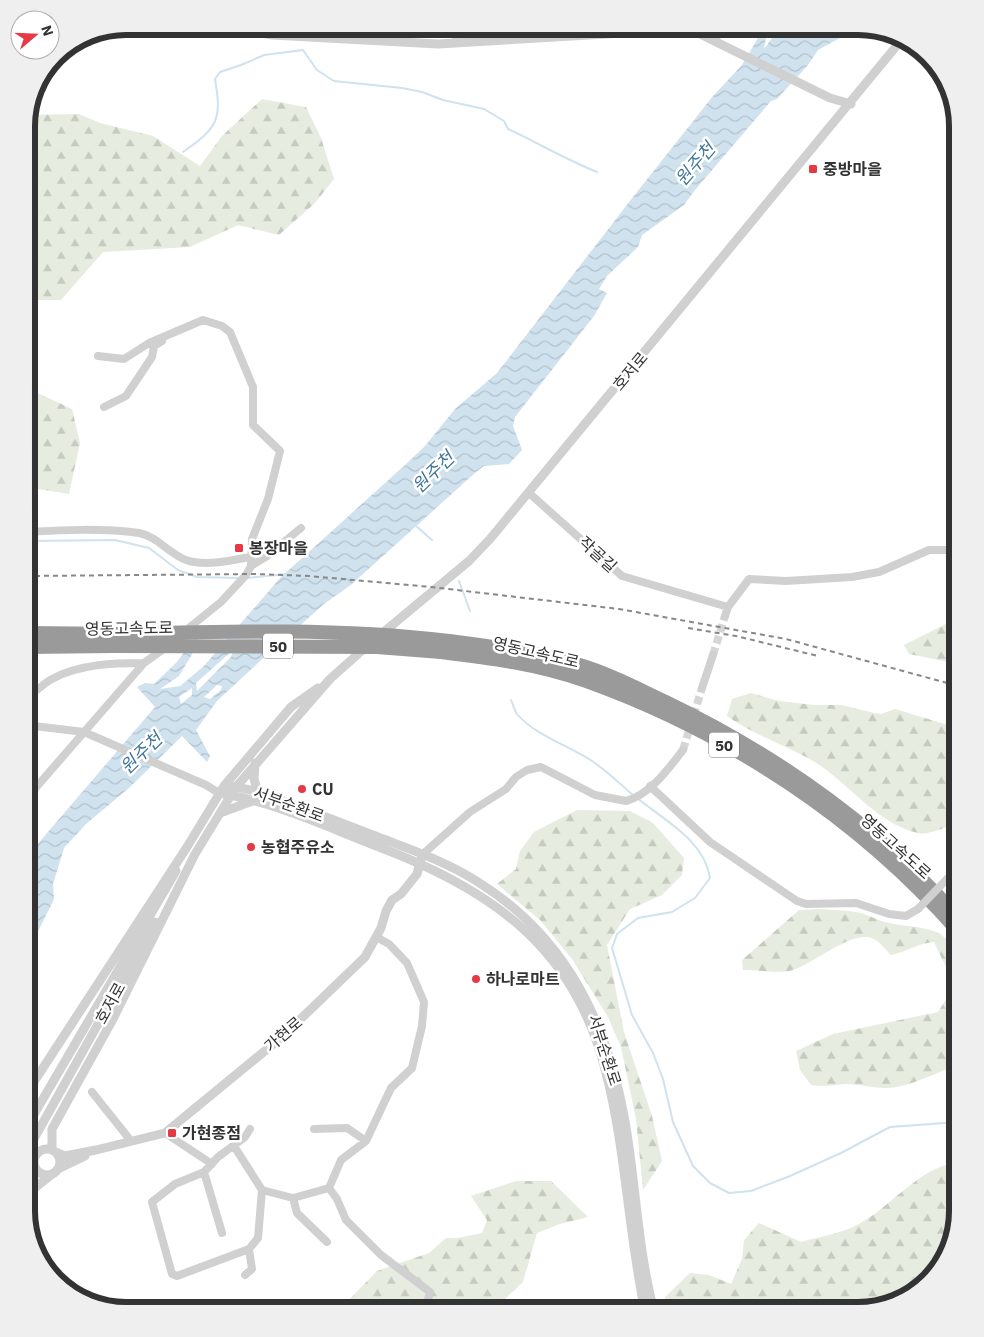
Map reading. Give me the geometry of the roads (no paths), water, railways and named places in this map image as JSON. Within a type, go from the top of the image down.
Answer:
[{"type":"highway","name":"영동고속도로","points":[[35,633],[315,633],[412,636],[445,646],[584,680],[643,704],[756,762],[830,812],[863,837],[918,888],[949,922]]},
{"type":"highway","name":"영동고속도로","points":[[35,647],[445,646],[515,650],[586,667],[694,715],[757,750],[834,801],[878,837],[949,908]]},
{"type":"street","points":[[272,35],[368,42],[454,43],[570,35]]},
{"type":"street","points":[[454,43],[459,35]]},
{"type":"street","points":[[703,35],[830,98],[851,104]]},
{"type":"street","points":[[718,42],[722,35]]},
{"type":"street","name":"호저로","points":[[35,1136],[172,884],[187,847],[221,789],[254,748],[291,707],[330,679],[469,561],[529,493],[851,104],[898,44]]},
{"type":"street","points":[[35,789],[144,663],[221,602],[246,575],[251,562],[252,539],[268,499],[280,451],[253,426],[253,387],[230,332],[222,326],[203,320],[167,337],[149,343],[124,359],[98,356]]},
{"type":"street","points":[[104,407],[126,396],[152,357],[154,346],[167,337]]},
{"type":"street","name":"작골길","points":[[529,493],[622,576],[728,607]]},
{"type":"street","points":[[35,532],[63,530],[141,534],[160,543],[185,560],[206,563],[251,562],[267,556],[301,528]]},
{"type":"street","points":[[725,616],[728,607],[749,579],[786,581],[852,577],[879,572],[929,550],[949,550]]},
{"type":"street","points":[[702,688],[713,655]]},
{"type":"street","points":[[35,693],[51,679],[68,673],[114,663],[144,663]]},
{"type":"street","name":"호저로","points":[[35,1113],[172,884],[195,854],[234,791],[256,763],[330,679]]},
{"type":"street","points":[[35,726],[84,732],[206,785],[221,789]]},
{"type":"street","name":"가현로","points":[[96,1150],[164,1133],[283,1036],[365,958],[392,900],[402,894],[416,874],[421,858],[470,812],[506,789],[516,777],[527,770],[541,767],[595,795],[631,799],[647,789],[669,768],[682,750]]},
{"type":"street","points":[[220,813],[257,796],[254,779],[256,763]]},
{"type":"street","name":"서부순환로","points":[[221,789],[257,796],[421,858],[478,882],[515,909],[533,926],[581,989],[602,1030],[621,1103],[640,1241],[652,1302]]},
{"type":"street","points":[[647,789],[710,842],[797,900],[806,904],[856,903],[888,914],[906,916],[918,909],[949,877]]},
{"type":"street","name":"서부순환로","points":[[421,858],[510,915],[550,956],[588,1015],[606,1072],[612,1099],[644,1302]]},
{"type":"street","points":[[35,1081],[172,884]]},
{"type":"street","points":[[55,1172],[60,1160],[54,1151],[52,1129],[113,1019],[172,884]]},
{"type":"street","points":[[329,1188],[341,1160],[366,1141],[391,1088],[412,1068],[422,1026],[424,1002],[407,963],[389,944],[376,937]]},
{"type":"street","points":[[92,1092],[131,1141]]},
{"type":"street","points":[[314,1129],[347,1128],[366,1141]]},
{"type":"street","points":[[234,1146],[262,1190],[258,1238],[249,1248],[177,1276],[172,1274],[152,1202],[175,1184],[204,1172],[218,1157],[245,1137],[250,1129]]},
{"type":"street","points":[[164,1133],[212,1164]]},
{"type":"street","points":[[35,1161],[37,1153],[44,1149],[65,1156],[96,1150]]},
{"type":"street","points":[[35,1188],[55,1172],[96,1150]]},
{"type":"street","points":[[35,1166],[42,1174],[55,1172]]},
{"type":"street","points":[[204,1172],[222,1233]]},
{"type":"street","points":[[262,1190],[293,1198],[329,1188]]},
{"type":"street","points":[[329,1188],[337,1199],[346,1220],[381,1254],[430,1292],[427,1302]]},
{"type":"street","points":[[293,1198],[297,1213],[327,1242]]},
{"type":"street","points":[[245,1275],[252,1270],[249,1248]]},
{"type":"water","name":"원주천","points":[[760,35],[766,35],[764,49],[774,35],[842,35],[818,50],[808,65],[777,99],[771,101],[684,205],[642,235],[638,247],[607,276],[599,289],[607,293],[594,316],[515,417],[513,426],[522,450],[509,464],[484,466],[476,472],[352,584],[324,604],[217,701],[196,730],[210,756],[207,762],[182,736],[129,788],[86,824],[64,848],[53,884],[54,899],[35,938],[35,846],[155,707],[137,687],[145,683],[154,684],[176,663],[200,632],[194,651],[179,676],[160,689],[180,686],[203,667],[281,577],[405,465],[425,446],[455,409],[497,373],[713,96],[742,65]],"holes":[[[233,650],[231,657],[197,691],[196,683]],[[217,685],[222,686],[221,690],[210,699],[204,697]],[[192,688],[192,695],[181,704],[179,697]]]},
{"type":"waterway","points":[[183,152],[204,136],[215,122],[218,104],[215,79],[220,72],[264,55],[303,50],[317,70],[334,81],[402,88],[484,109],[504,121],[508,129],[597,172]]},
{"type":"waterway","points":[[415,525],[432,540]]},
{"type":"waterway","points":[[35,541],[115,540],[149,548],[178,570],[197,577],[240,578]]},
{"type":"waterway","points":[[247,578],[287,574]]},
{"type":"waterway","points":[[459,581],[470,611]]},
{"type":"waterway","points":[[511,700],[517,714],[524,721],[542,734],[592,761],[633,795]]},
{"type":"waterway","points":[[637,798],[671,823],[692,842],[707,865],[710,878],[695,898],[672,912],[638,918],[617,934],[612,948],[632,1015],[653,1053],[663,1079],[673,1122],[693,1166],[710,1183],[729,1193],[751,1191],[841,1153],[890,1127],[949,1123]]},
{"type":"tunnel","points":[[713,655],[725,616]]},
{"type":"tunnel","points":[[683,750],[702,688]]},
{"type":"railway","points":[[35,576],[256,574],[309,576],[431,587],[619,609],[786,639],[949,684]]},
{"type":"railway","points":[[688,628],[736,636],[818,656]]},
{"type":"place","name":"중방마을","points":[[813,169]]},
{"type":"place","name":"봉장마을","points":[[239,548]]},
{"type":"place","name":"CU","points":[[302,789]]},
{"type":"place","name":"농협주유소","points":[[251,847]]},
{"type":"place","name":"하나로마트","points":[[476,979]]},
{"type":"place","name":"가현종점","points":[[172,1133]]}]
